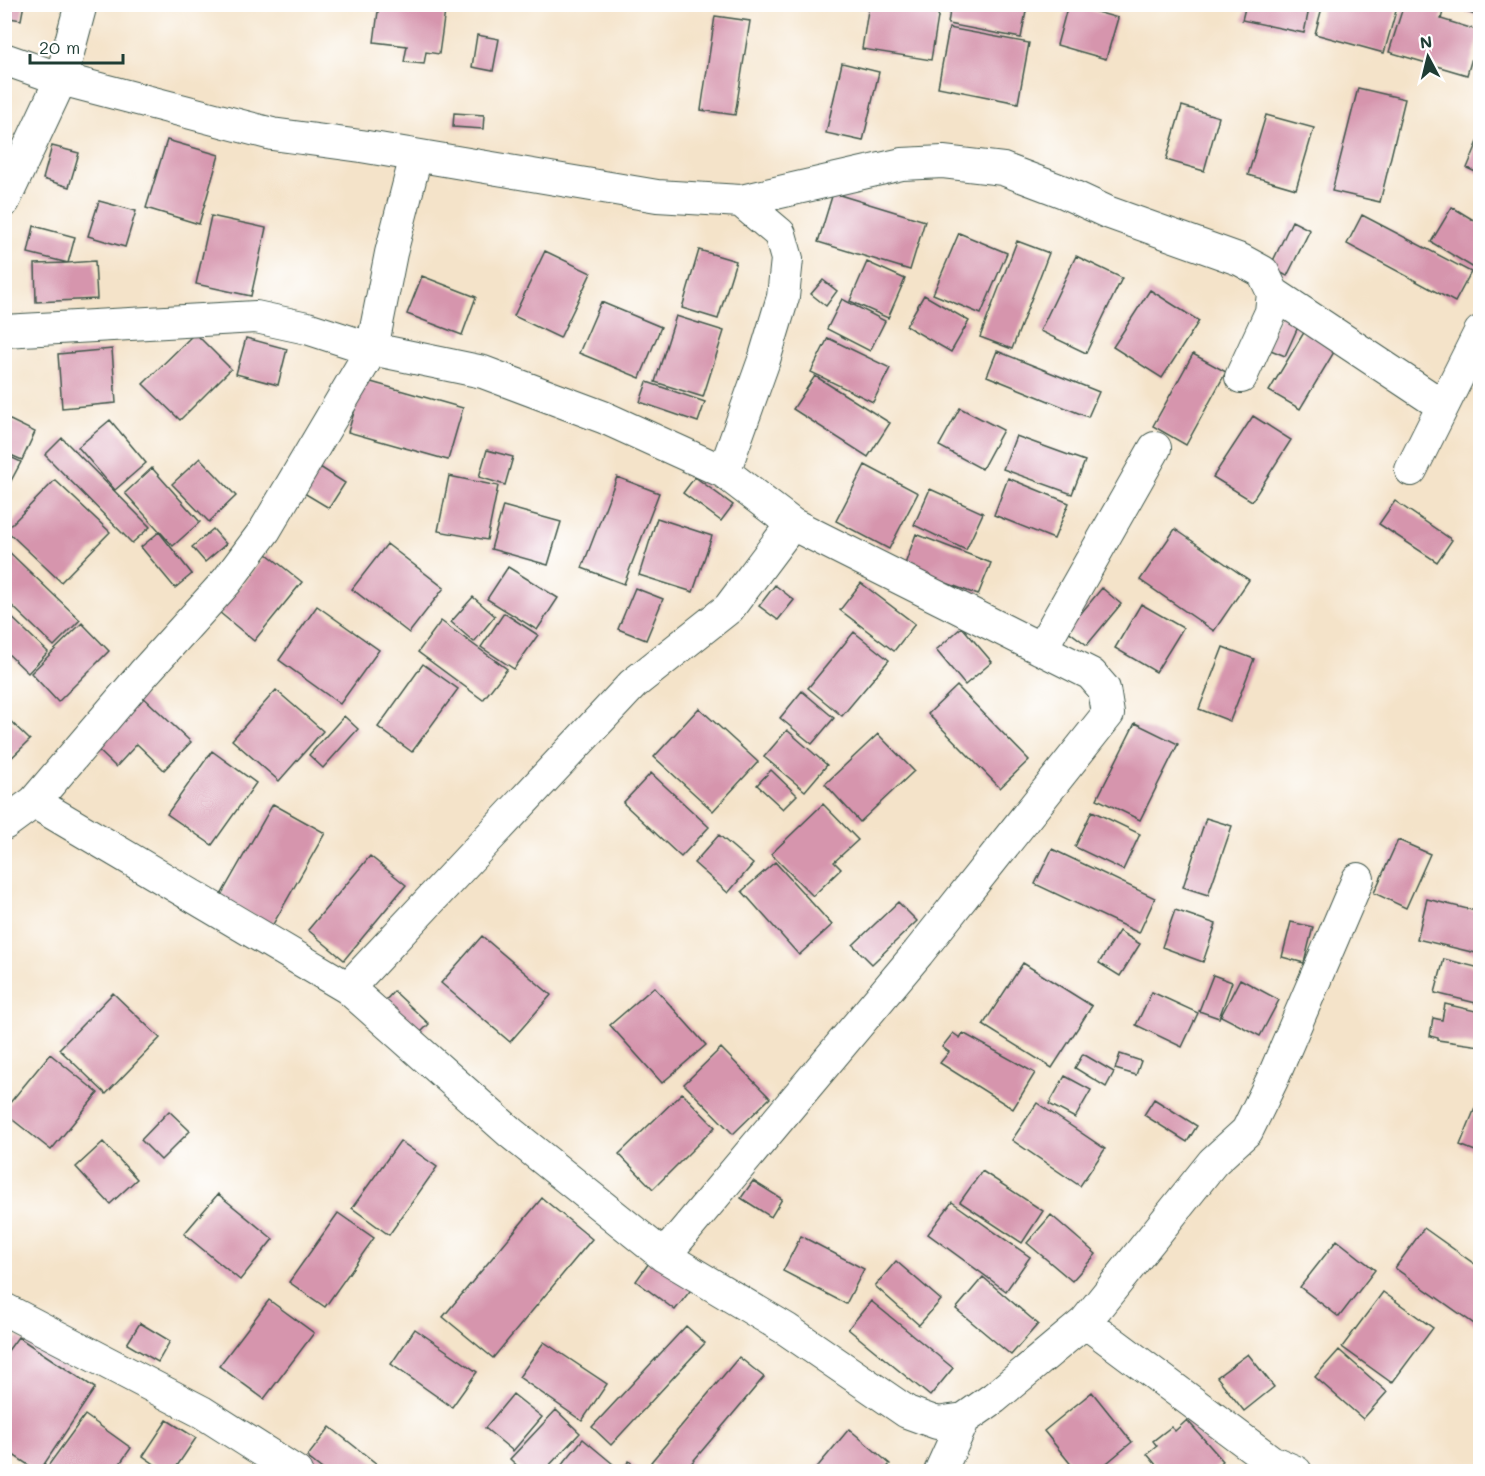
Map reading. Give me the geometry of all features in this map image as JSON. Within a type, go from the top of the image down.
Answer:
[{"type":"street","points":[[4,201],[61,79],[81,4]]},
{"type":"street","points":[[4,59],[61,79],[272,134],[361,146],[657,196],[741,201],[902,164],[943,162],[1003,169],[1064,192],[1107,213],[1241,260],[1263,272],[1273,293],[1443,406]]},
{"type":"street","points":[[4,824],[34,802],[143,674],[227,581],[265,530],[372,349],[391,253],[416,156]]},
{"type":"street","points":[[724,472],[783,297],[787,259],[780,234],[741,201]]},
{"type":"street","points":[[1240,377],[1271,312],[1273,293]]},
{"type":"street","points":[[4,330],[256,317],[307,328],[372,349],[483,372],[603,417],[724,472],[792,524],[1091,674],[1104,689],[1108,714],[918,953],[664,1256]]},
{"type":"street","points":[[1411,470],[1480,332]]},
{"type":"street","points":[[1041,649],[1155,448]]},
{"type":"street","points":[[348,988],[633,684],[729,608],[792,524]]},
{"type":"street","points":[[34,802],[348,988],[511,1133],[664,1256],[786,1329],[907,1412],[937,1423],[964,1419],[994,1398],[1085,1322],[1213,1162],[1247,1131],[1272,1080],[1358,879]]},
{"type":"street","points":[[5,1309],[202,1412],[296,1472]]},
{"type":"street","points":[[1085,1322],[1271,1461],[1296,1472]]},
{"type":"street","points":[[940,1472],[964,1419]]},
{"type":"building","points":[[4,4],[24,4],[21,20],[4,17]]},
{"type":"building","points":[[379,4],[446,4],[439,54],[426,52],[424,64],[404,62],[407,46],[374,42]]},
{"type":"building","points":[[800,4],[835,4],[835,8],[800,6]]},
{"type":"building","points":[[869,4],[940,5],[931,60],[862,49]]},
{"type":"building","points":[[951,4],[1027,6],[1021,38],[948,24]]},
{"type":"building","points":[[1068,4],[1118,18],[1106,59],[1057,45]]},
{"type":"building","points":[[1246,4],[1310,4],[1304,33],[1242,20]]},
{"type":"building","points":[[1323,4],[1398,4],[1384,53],[1315,34]]},
{"type":"building","points":[[1404,4],[1445,4],[1441,19],[1480,31],[1467,75],[1389,52]]},
{"type":"building","points":[[1453,4],[1480,4],[1478,16],[1452,7]]},
{"type":"building","points":[[715,16],[750,21],[735,115],[701,110]]},
{"type":"building","points":[[949,28],[1029,43],[1018,103],[938,87]]},
{"type":"building","points":[[477,35],[499,39],[493,71],[472,67]]},
{"type":"building","points":[[842,63],[879,72],[863,141],[826,133]]},
{"type":"building","points":[[1358,88],[1405,99],[1380,202],[1332,191]]},
{"type":"building","points":[[1182,106],[1219,117],[1204,171],[1166,160]]},
{"type":"building","points":[[454,113],[484,115],[483,129],[453,127]]},
{"type":"building","points":[[1266,115],[1314,128],[1296,189],[1248,175]]},
{"type":"building","points":[[1480,137],[1480,174],[1467,168]]},
{"type":"building","points":[[167,140],[219,155],[199,224],[146,208]]},
{"type":"building","points":[[52,146],[79,153],[69,187],[43,179]]},
{"type":"building","points":[[833,193],[925,221],[910,270],[818,242]]},
{"type":"building","points":[[99,201],[136,211],[125,247],[88,236]]},
{"type":"building","points":[[1452,207],[1480,224],[1479,271],[1431,242]]},
{"type":"building","points":[[1362,215],[1471,272],[1455,302],[1347,244]]},
{"type":"building","points":[[211,216],[266,228],[251,296],[196,284]]},
{"type":"building","points":[[1292,221],[1310,230],[1287,276],[1270,267]]},
{"type":"building","points":[[34,226],[75,237],[68,263],[28,253]]},
{"type":"building","points":[[959,233],[1007,253],[981,314],[933,294]]},
{"type":"building","points":[[1017,241],[1049,253],[1012,349],[980,337]]},
{"type":"building","points":[[699,250],[736,261],[718,319],[682,308]]},
{"type":"building","points":[[545,251],[591,273],[560,338],[514,316]]},
{"type":"building","points":[[1076,256],[1122,278],[1086,353],[1040,331]]},
{"type":"building","points":[[95,261],[97,299],[36,302],[35,264]]},
{"type":"building","points":[[867,262],[905,279],[888,318],[850,301]]},
{"type":"building","points":[[422,276],[476,297],[462,335],[407,314]]},
{"type":"building","points":[[823,280],[837,291],[826,306],[811,294]]},
{"type":"building","points":[[1150,290],[1199,321],[1162,378],[1113,347]]},
{"type":"building","points":[[924,295],[969,321],[951,352],[906,326]]},
{"type":"building","points":[[842,299],[885,321],[870,351],[827,329]]},
{"type":"building","points":[[601,302],[661,327],[640,378],[579,353]]},
{"type":"building","points":[[1282,311],[1301,320],[1285,356],[1266,348]]},
{"type":"building","points":[[676,316],[724,331],[703,397],[655,382]]},
{"type":"building","points":[[1306,329],[1337,347],[1300,409],[1269,391]]},
{"type":"building","points":[[195,333],[231,369],[180,420],[143,384]]},
{"type":"building","points":[[246,338],[287,349],[278,385],[236,374]]},
{"type":"building","points":[[828,338],[890,368],[873,402],[811,372]]},
{"type":"building","points":[[112,349],[116,403],[62,408],[58,354]]},
{"type":"building","points":[[997,351],[1099,392],[1088,417],[987,376]]},
{"type":"building","points":[[1193,354],[1226,372],[1186,445],[1153,426]]},
{"type":"building","points":[[815,376],[890,423],[868,457],[793,409]]},
{"type":"building","points":[[364,380],[463,408],[448,460],[348,432]]},
{"type":"building","points":[[647,382],[705,402],[698,422],[640,402]]},
{"type":"building","points":[[960,408],[1003,430],[982,469],[939,446]]},
{"type":"building","points":[[1253,416],[1291,440],[1252,501],[1213,477]]},
{"type":"building","points":[[4,417],[35,432],[22,460],[4,452]]},
{"type":"building","points":[[110,420],[146,463],[115,490],[78,447]]},
{"type":"building","points":[[1016,436],[1085,461],[1072,494],[1003,469]]},
{"type":"building","points":[[62,438],[150,527],[132,543],[45,455]]},
{"type":"building","points":[[487,450],[513,457],[505,485],[479,477]]},
{"type":"building","points":[[4,454],[21,462],[4,494]]},
{"type":"building","points":[[200,458],[236,496],[209,522],[172,484]]},
{"type":"building","points":[[865,465],[918,493],[889,549],[836,521]]},
{"type":"building","points":[[320,467],[345,483],[329,508],[304,493]]},
{"type":"building","points":[[152,468],[200,522],[173,546],[125,493]]},
{"type":"building","points":[[449,476],[498,486],[487,540],[438,531]]},
{"type":"building","points":[[617,477],[659,493],[624,584],[582,568]]},
{"type":"building","points":[[695,477],[733,505],[721,521],[683,493]]},
{"type":"building","points":[[1008,478],[1069,503],[1054,539],[994,515]]},
{"type":"building","points":[[55,480],[110,532],[61,582],[6,530]]},
{"type":"building","points":[[930,489],[983,513],[966,550],[914,525]]},
{"type":"building","points":[[1395,501],[1452,540],[1437,562],[1379,524]]},
{"type":"building","points":[[503,506],[561,522],[548,565],[491,549]]},
{"type":"building","points":[[657,518],[712,536],[693,592],[639,575]]},
{"type":"building","points":[[213,529],[226,544],[205,562],[192,547]]},
{"type":"building","points":[[1175,529],[1249,580],[1214,631],[1140,580]]},
{"type":"building","points":[[159,532],[192,574],[175,588],[141,547]]},
{"type":"building","points":[[916,534],[991,563],[978,595],[904,567]]},
{"type":"building","points":[[387,544],[444,588],[409,633],[352,589]]},
{"type":"building","points":[[4,547],[80,620],[54,646],[4,598]]},
{"type":"building","points":[[267,554],[302,582],[254,641],[219,612]]},
{"type":"building","points":[[508,567],[558,598],[537,630],[487,599]]},
{"type":"building","points":[[861,583],[915,624],[894,651],[840,610]]},
{"type":"building","points":[[775,585],[794,600],[778,620],[759,606]]},
{"type":"building","points":[[635,588],[663,599],[646,640],[618,629]]},
{"type":"building","points":[[1102,588],[1121,604],[1087,645],[1067,630]]},
{"type":"building","points":[[473,597],[495,616],[474,642],[451,622]]},
{"type":"building","points":[[1141,604],[1183,628],[1156,672],[1115,648]]},
{"type":"building","points":[[317,606],[379,650],[340,704],[279,660]]},
{"type":"building","points":[[4,610],[48,652],[28,673],[4,650]]},
{"type":"building","points":[[504,613],[538,635],[514,669],[481,647]]},
{"type":"building","points":[[441,621],[507,669],[483,700],[418,652]]},
{"type":"building","points":[[82,623],[109,651],[58,702],[31,673]]},
{"type":"building","points":[[962,627],[992,662],[965,685],[936,650]]},
{"type":"building","points":[[854,632],[889,660],[842,716],[808,688]]},
{"type":"building","points":[[1223,647],[1254,659],[1230,721],[1199,709]]},
{"type":"building","points":[[423,664],[458,689],[412,752],[378,727]]},
{"type":"building","points":[[957,686],[1029,760],[1000,788],[928,714]]},
{"type":"building","points":[[276,690],[323,731],[279,781],[232,740]]},
{"type":"building","points":[[802,691],[834,718],[812,744],[780,718]]},
{"type":"building","points":[[141,695],[191,742],[164,770],[137,744],[116,767],[93,745]]},
{"type":"building","points":[[699,708],[758,762],[713,811],[654,757]]},
{"type":"building","points":[[4,715],[30,740],[6,763],[4,762]]},
{"type":"building","points":[[344,716],[358,729],[323,768],[309,755]]},
{"type":"building","points":[[1135,723],[1178,744],[1140,820],[1097,799]]},
{"type":"building","points":[[787,730],[827,765],[805,791],[764,757]]},
{"type":"building","points":[[878,734],[914,771],[860,822],[825,784]]},
{"type":"building","points":[[212,751],[256,783],[212,845],[167,814]]},
{"type":"building","points":[[771,770],[797,795],[783,809],[757,785]]},
{"type":"building","points":[[651,773],[709,827],[681,857],[623,803]]},
{"type":"building","points":[[273,804],[325,833],[272,926],[220,897]]},
{"type":"building","points":[[823,804],[858,840],[834,862],[841,869],[813,896],[771,854]]},
{"type":"building","points":[[1092,811],[1140,834],[1123,870],[1075,847]]},
{"type":"building","points":[[1206,818],[1232,826],[1208,895],[1183,887]]},
{"type":"building","points":[[719,835],[753,864],[728,893],[694,863]]},
{"type":"building","points":[[1398,840],[1430,854],[1406,908],[1374,893]]},
{"type":"building","points":[[1052,849],[1155,898],[1139,933],[1035,884]]},
{"type":"building","points":[[370,856],[406,885],[344,960],[308,930]]},
{"type":"building","points":[[775,862],[832,925],[799,955],[742,891]]},
{"type":"building","points":[[1427,899],[1480,912],[1480,954],[1417,939]]},
{"type":"building","points":[[898,902],[917,921],[872,964],[853,945]]},
{"type":"building","points":[[1175,910],[1216,924],[1203,962],[1162,947]]},
{"type":"building","points":[[1291,922],[1313,927],[1304,963],[1282,957]]},
{"type":"building","points":[[1119,931],[1140,944],[1120,976],[1099,963]]},
{"type":"building","points":[[482,936],[551,995],[510,1042],[441,983]]},
{"type":"building","points":[[1444,959],[1480,968],[1480,1004],[1435,993]]},
{"type":"building","points":[[1023,963],[1092,1006],[1052,1068],[983,1025]]},
{"type":"building","points":[[1213,975],[1232,982],[1219,1018],[1199,1011]]},
{"type":"building","points":[[1240,979],[1279,1000],[1260,1036],[1221,1016]]},
{"type":"building","points":[[654,987],[706,1045],[662,1083],[610,1025]]},
{"type":"building","points":[[394,991],[429,1024],[411,1042],[377,1010]]},
{"type":"building","points":[[1152,992],[1198,1013],[1182,1047],[1136,1025]]},
{"type":"building","points":[[113,993],[160,1038],[106,1094],[59,1049]]},
{"type":"building","points":[[1445,1004],[1480,1012],[1480,1046],[1438,1040],[1430,1036],[1433,1018],[1442,1020]]},
{"type":"building","points":[[953,1033],[960,1038],[963,1033],[1035,1073],[1013,1109],[940,1063],[949,1052],[942,1047]]},
{"type":"building","points":[[721,1048],[770,1098],[733,1134],[684,1084]]},
{"type":"building","points":[[50,1054],[98,1093],[51,1150],[4,1113],[4,1110]]},
{"type":"building","points":[[1083,1054],[1114,1072],[1106,1087],[1075,1068]]},
{"type":"building","points":[[1120,1054],[1141,1061],[1136,1075],[1115,1069]]},
{"type":"building","points":[[1065,1076],[1091,1090],[1075,1118],[1049,1104]]},
{"type":"building","points":[[682,1093],[715,1127],[653,1189],[619,1154]]},
{"type":"building","points":[[1480,1096],[1480,1153],[1460,1145]]},
{"type":"building","points":[[1154,1099],[1197,1126],[1187,1142],[1144,1115]]},
{"type":"building","points":[[1037,1103],[1105,1149],[1080,1186],[1012,1140]]},
{"type":"building","points":[[169,1111],[190,1131],[161,1160],[141,1140]]},
{"type":"building","points":[[400,1141],[437,1167],[389,1235],[352,1208]]},
{"type":"building","points":[[103,1142],[137,1179],[110,1204],[76,1167]]},
{"type":"building","points":[[982,1171],[1043,1211],[1022,1243],[960,1202]]},
{"type":"building","points":[[753,1181],[782,1199],[771,1217],[741,1198]]},
{"type":"building","points":[[218,1194],[273,1239],[240,1280],[184,1234]]},
{"type":"building","points":[[542,1198],[592,1239],[493,1358],[443,1317]]},
{"type":"building","points":[[952,1202],[1030,1257],[1006,1291],[928,1234]]},
{"type":"building","points":[[338,1213],[374,1238],[325,1307],[289,1282]]},
{"type":"building","points":[[1051,1215],[1096,1254],[1072,1281],[1027,1243]]},
{"type":"building","points":[[1424,1228],[1480,1268],[1480,1328],[1395,1268]]},
{"type":"building","points":[[801,1236],[864,1269],[846,1304],[783,1271]]},
{"type":"building","points":[[1337,1240],[1375,1270],[1339,1317],[1300,1287]]},
{"type":"building","points":[[654,1256],[694,1286],[675,1310],[636,1281]]},
{"type":"building","points":[[896,1261],[941,1300],[919,1325],[875,1286]]},
{"type":"building","points":[[983,1277],[1038,1324],[1011,1355],[956,1309]]},
{"type":"building","points":[[1383,1292],[1433,1328],[1392,1383],[1342,1347]]},
{"type":"building","points":[[269,1300],[314,1333],[264,1399],[219,1366]]},
{"type":"building","points":[[871,1301],[953,1368],[930,1396],[848,1329]]},
{"type":"building","points":[[140,1323],[170,1341],[158,1362],[127,1344]]},
{"type":"building","points":[[686,1326],[705,1343],[611,1445],[592,1427]]},
{"type":"building","points":[[415,1329],[477,1372],[452,1407],[391,1364]]},
{"type":"building","points":[[18,1337],[95,1388],[39,1472],[4,1449],[4,1356]]},
{"type":"building","points":[[544,1342],[607,1384],[582,1421],[519,1377]]},
{"type":"building","points":[[1339,1350],[1387,1392],[1363,1419],[1315,1377]]},
{"type":"building","points":[[1248,1354],[1274,1387],[1244,1411],[1217,1377]]},
{"type":"building","points":[[739,1357],[764,1377],[684,1472],[663,1472],[651,1462]]},
{"type":"building","points":[[1092,1392],[1132,1442],[1096,1472],[1077,1472],[1044,1431]]},
{"type":"building","points":[[513,1394],[542,1417],[513,1451],[485,1428]]},
{"type":"building","points":[[556,1410],[580,1433],[543,1472],[524,1472],[510,1459]]},
{"type":"building","points":[[85,1415],[131,1448],[114,1472],[48,1472],[45,1470]]},
{"type":"building","points":[[167,1420],[196,1438],[173,1472],[166,1472],[143,1456]]},
{"type":"building","points":[[1187,1420],[1223,1461],[1211,1472],[1162,1472],[1147,1454],[1157,1446],[1153,1441],[1171,1427],[1175,1431]]},
{"type":"building","points":[[330,1427],[387,1472],[326,1472],[307,1457]]},
{"type":"building","points":[[849,1429],[890,1464],[883,1472],[813,1472]]},
{"type":"building","points":[[583,1439],[613,1464],[606,1472],[556,1472]]},
{"type":"building","points":[[629,1461],[641,1472],[620,1472]]}]
